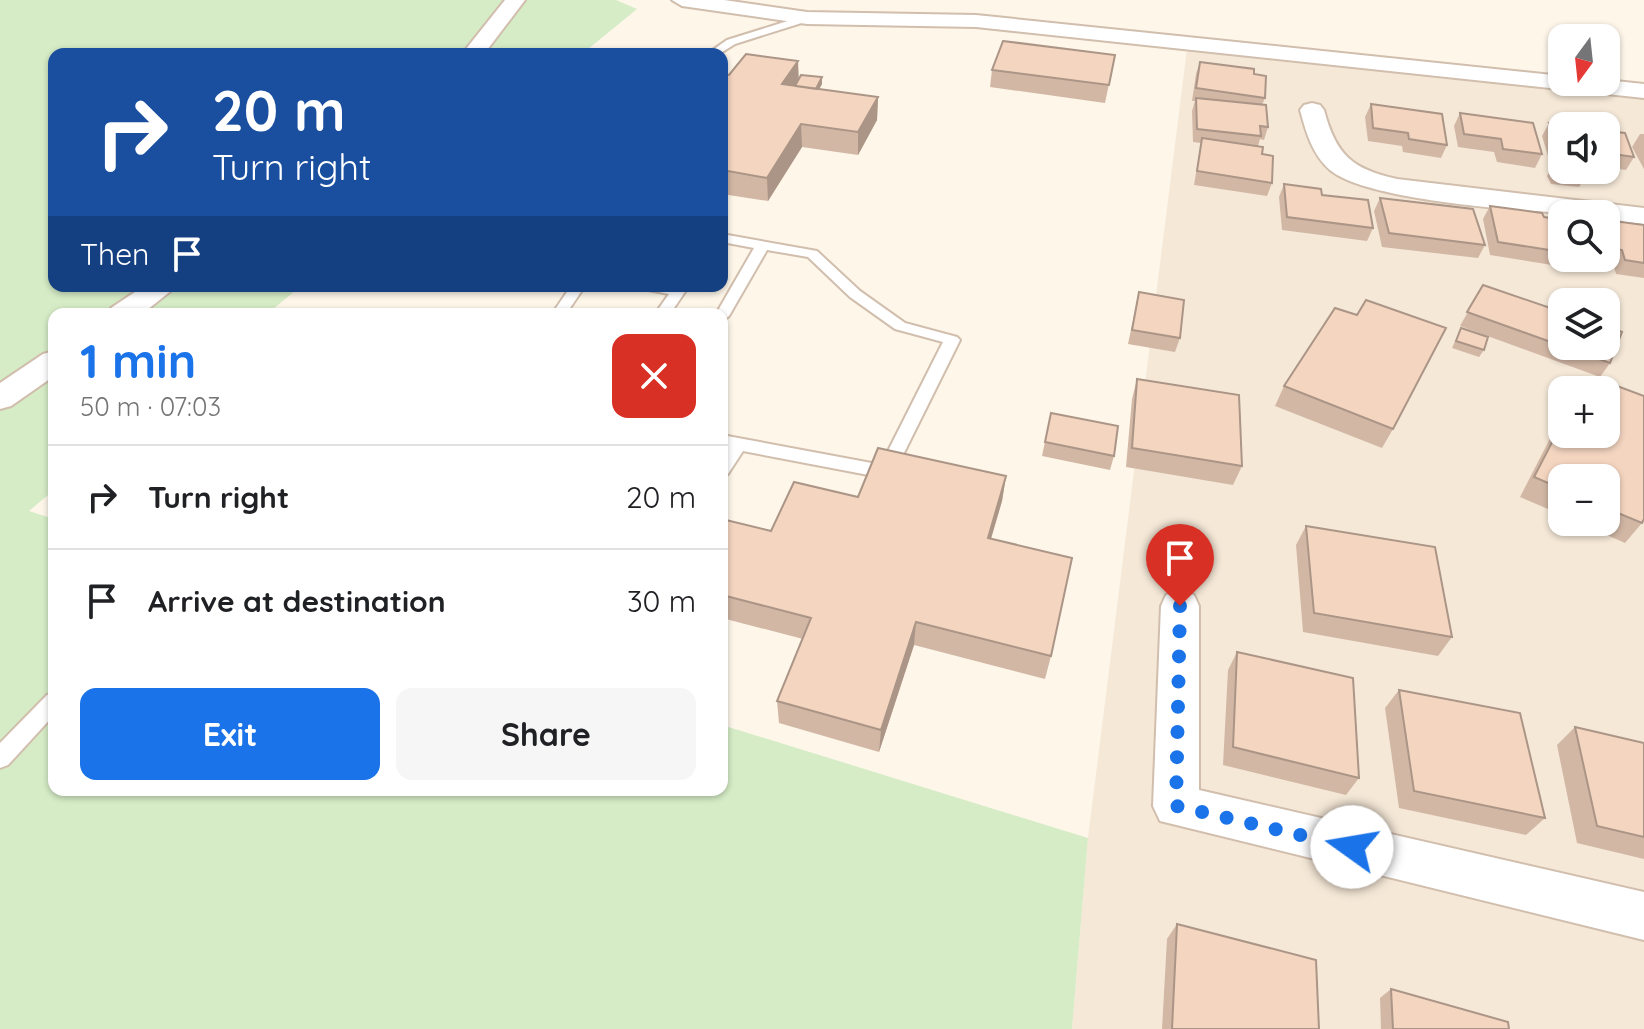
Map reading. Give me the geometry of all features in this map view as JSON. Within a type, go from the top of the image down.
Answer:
[{"type":"street","points":[[478,48],[515,0]]},
{"type":"street","points":[[682,0],[807,18],[897,17],[976,21],[1644,91]]},
{"type":"street","points":[[1312,110],[1317,135],[1333,161],[1362,180],[1397,187],[1644,216]]},
{"type":"street","points":[[131,308],[154,292]]},
{"type":"street","points":[[0,398],[48,365]]},
{"type":"street","points":[[1180,606],[1176,806],[1644,916]]},
{"type":"lane","points":[[722,48],[731,42],[807,18]]},
{"type":"lane","points":[[728,239],[812,254],[855,294],[900,326],[952,340],[890,465],[879,471],[730,443]]},
{"type":"lane","points":[[727,308],[762,246]]},
{"type":"lane","points":[[0,758],[48,707]]},
{"type":"shaded area","points":[[1187,49],[1548,87],[1548,96],[1644,97],[1644,1029],[1072,1029],[1088,838]]},
{"type":"green space","points":[[0,0],[616,0],[637,9],[589,48],[48,48],[48,292],[294,292],[274,308],[48,308],[48,495],[29,511],[48,517],[48,796],[728,796],[728,727],[1088,838],[1072,1029],[0,1029]]},
{"type":"building","points":[[1003,41],[1115,55],[1109,85],[992,70]]},
{"type":"building","points":[[746,54],[798,61],[782,84],[878,97],[858,132],[801,124],[767,178],[728,171],[729,75]]},
{"type":"building","points":[[1200,62],[1254,69],[1254,74],[1266,76],[1265,98],[1196,88]]},
{"type":"building","points":[[801,75],[822,77],[816,89],[795,86]]},
{"type":"building","points":[[1196,98],[1266,105],[1268,127],[1260,126],[1261,136],[1197,129]]},
{"type":"building","points":[[1371,104],[1442,114],[1447,145],[1409,139],[1408,133],[1373,128]]},
{"type":"building","points":[[1460,113],[1533,123],[1542,154],[1503,149],[1501,139],[1464,134]]},
{"type":"building","points":[[1620,132],[1625,133],[1634,157],[1620,155]]},
{"type":"building","points":[[1202,138],[1263,147],[1262,154],[1273,156],[1272,183],[1197,171]]},
{"type":"building","points":[[1284,184],[1321,189],[1322,195],[1368,200],[1373,228],[1287,217]]},
{"type":"building","points":[[1380,198],[1473,209],[1485,245],[1389,233]]},
{"type":"building","points":[[1490,206],[1542,213],[1548,218],[1548,250],[1498,242]]},
{"type":"building","points":[[1620,222],[1644,225],[1644,263],[1625,260]]},
{"type":"building","points":[[1483,285],[1548,307],[1548,341],[1467,312]]},
{"type":"building","points":[[1139,292],[1184,300],[1180,338],[1132,330]]},
{"type":"building","points":[[1366,300],[1446,328],[1393,429],[1284,386],[1335,308],[1357,315]]},
{"type":"building","points":[[1461,328],[1488,337],[1484,350],[1456,341]]},
{"type":"building","points":[[1137,379],[1239,395],[1242,466],[1132,448]]},
{"type":"building","points":[[1620,387],[1644,396],[1642,523],[1620,514],[1620,464],[1548,464],[1548,483],[1534,477],[1549,448],[1620,448]]},
{"type":"building","points":[[1051,413],[1118,426],[1114,456],[1045,442]]},
{"type":"building","points":[[878,448],[1006,476],[988,538],[1072,558],[1051,656],[916,622],[881,730],[777,701],[811,618],[728,597],[728,520],[771,531],[794,482],[858,497]]},
{"type":"building","points":[[1306,526],[1435,547],[1452,637],[1314,613]]},
{"type":"building","points":[[1237,652],[1353,678],[1359,778],[1233,747]]},
{"type":"building","points":[[1399,690],[1520,713],[1545,818],[1414,791]]},
{"type":"building","points":[[1575,727],[1644,743],[1644,837],[1597,826]]},
{"type":"building","points":[[1177,924],[1316,960],[1319,1029],[1172,1029]]},
{"type":"building","points":[[1391,989],[1508,1022],[1509,1029],[1393,1029]]},
{"type":"route","points":[[1180,606],[1176,806],[1352,847]]}]
